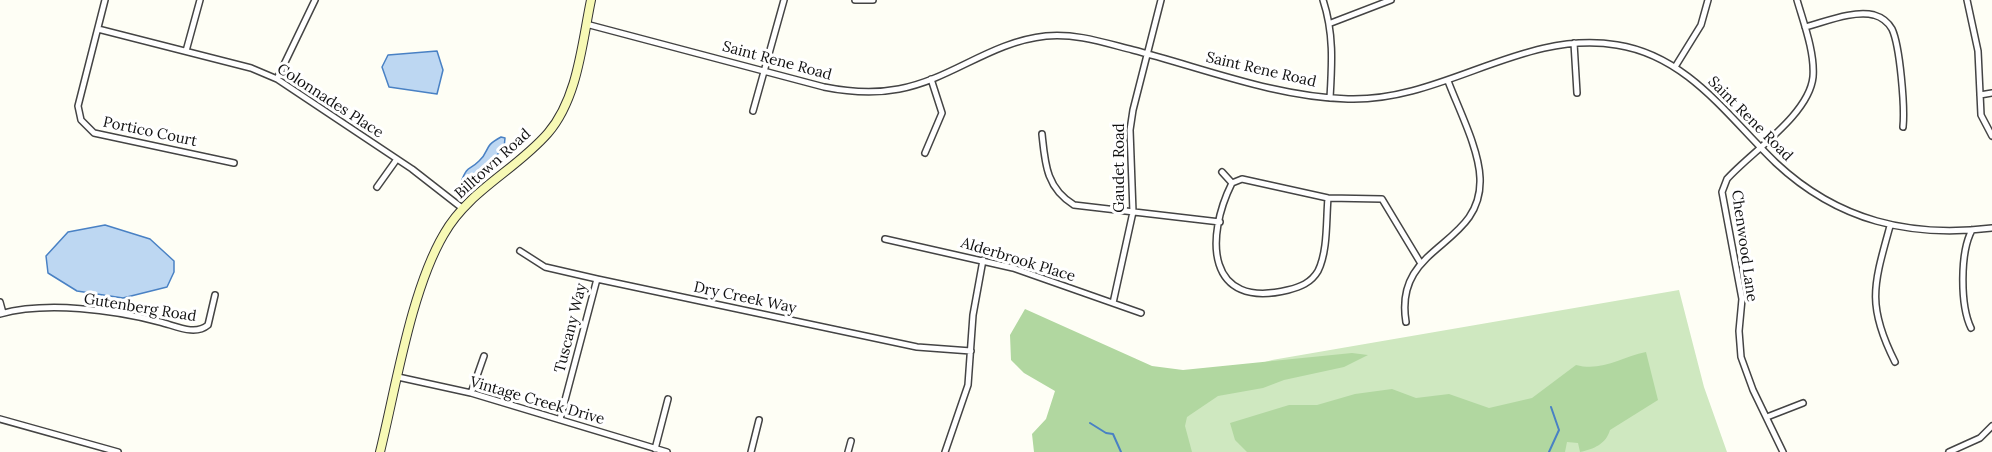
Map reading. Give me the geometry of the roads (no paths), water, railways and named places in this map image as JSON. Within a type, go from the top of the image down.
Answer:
[{"type":"main road","name":"Billtown Road","points":[[380,452],[428,269],[445,232],[462,208],[534,147],[552,127],[573,81],[591,0]]},
{"type":"street","name":"Portico Court","points":[[105,0],[78,106],[84,126],[94,133],[234,163]]},
{"type":"street","points":[[186,51],[200,0]]},
{"type":"street","points":[[277,78],[315,0]]},
{"type":"street","points":[[753,111],[784,0]]},
{"type":"street","points":[[855,0],[873,0]]},
{"type":"street","name":"Gaudet Road","points":[[1113,303],[1133,212],[1131,121],[1161,0]]},
{"type":"street","points":[[1323,0],[1330,23],[1330,98]]},
{"type":"street","points":[[1330,23],[1391,0]]},
{"type":"street","points":[[1675,67],[1706,15],[1708,0]]},
{"type":"street","name":"Chenwood Lane","points":[[1783,452],[1741,357],[1739,331],[1743,299],[1722,192],[1727,179],[1795,113],[1810,90],[1812,65],[1797,0]]},
{"type":"street","points":[[1967,0],[1977,51],[1981,115],[1992,136]]},
{"type":"street","points":[[1805,27],[1863,15],[1879,17],[1888,24],[1894,37],[1905,111],[1903,127]]},
{"type":"street","name":"Saint Rene Road","points":[[586,24],[824,87],[863,92],[902,89],[931,79],[990,50],[1018,40],[1050,35],[1090,39],[1284,91],[1330,98],[1384,97],[1415,92],[1536,49],[1574,43],[1622,45],[1675,67],[1700,85],[1787,172],[1822,198],[1890,226],[1937,233],[1992,228]]},
{"type":"street","name":"Colonnades Place","points":[[98,29],[251,68],[277,78],[397,159],[462,208]]},
{"type":"street","points":[[1574,43],[1577,93]]},
{"type":"street","points":[[925,153],[942,117],[942,106],[931,79]]},
{"type":"street","points":[[1406,322],[1406,290],[1420,262],[1469,219],[1479,191],[1477,159],[1448,81]]},
{"type":"street","points":[[1980,95],[1992,93]]},
{"type":"street","points":[[1042,134],[1047,174],[1060,194],[1080,207],[1220,222]]},
{"type":"street","points":[[377,187],[397,159]]},
{"type":"street","points":[[1222,172],[1232,183]]},
{"type":"street","points":[[1232,183],[1242,179],[1328,198],[1384,200],[1388,212],[1420,262]]},
{"type":"street","points":[[1232,183],[1220,222],[1215,252],[1220,268],[1228,279],[1238,288],[1252,294],[1278,292],[1304,285],[1318,270],[1323,252],[1328,198]]},
{"type":"street","points":[[1890,226],[1876,278],[1875,302],[1881,333],[1895,362]]},
{"type":"street","points":[[1971,328],[1963,287],[1966,242],[1972,231]]},
{"type":"street","name":"Alderbrook Place","points":[[885,239],[983,260],[1141,313]]},
{"type":"street","name":"Dry Creek Way","points":[[520,251],[545,267],[597,279],[917,347],[971,351]]},
{"type":"street","points":[[945,452],[967,392],[972,315],[983,260]]},
{"type":"street","name":"Tuscany Way","points":[[560,419],[597,279]]},
{"type":"street","name":"Gutenberg Road","points":[[1,314],[39,307],[67,309],[136,316],[195,331],[203,329],[208,324],[215,295]]},
{"type":"street","points":[[0,302],[1,314]]},
{"type":"street","points":[[471,393],[484,356]]},
{"type":"street","name":"Vintage Creek Drive","points":[[398,377],[471,393],[654,450],[667,452]]},
{"type":"street","points":[[654,450],[669,399]]},
{"type":"street","points":[[1767,417],[1803,404]]},
{"type":"street","points":[[0,420],[118,452]]},
{"type":"street","points":[[750,452],[759,420]]},
{"type":"street","points":[[1949,452],[1980,438],[1992,426]]},
{"type":"street","points":[[848,452],[851,441]]},
{"type":"water","points":[[437,51],[443,70],[437,94],[389,87],[382,67],[388,55]]},
{"type":"water","points":[[501,137],[505,138],[504,148],[469,182],[461,182],[467,170],[483,157],[491,143]]},
{"type":"water","points":[[105,225],[150,239],[174,261],[174,272],[167,287],[123,298],[77,291],[48,273],[46,256],[68,232]]},
{"type":"waterway","points":[[1549,452],[1559,430],[1551,407]]},
{"type":"waterway","points":[[1090,423],[1106,433],[1113,434],[1121,452]]}]
